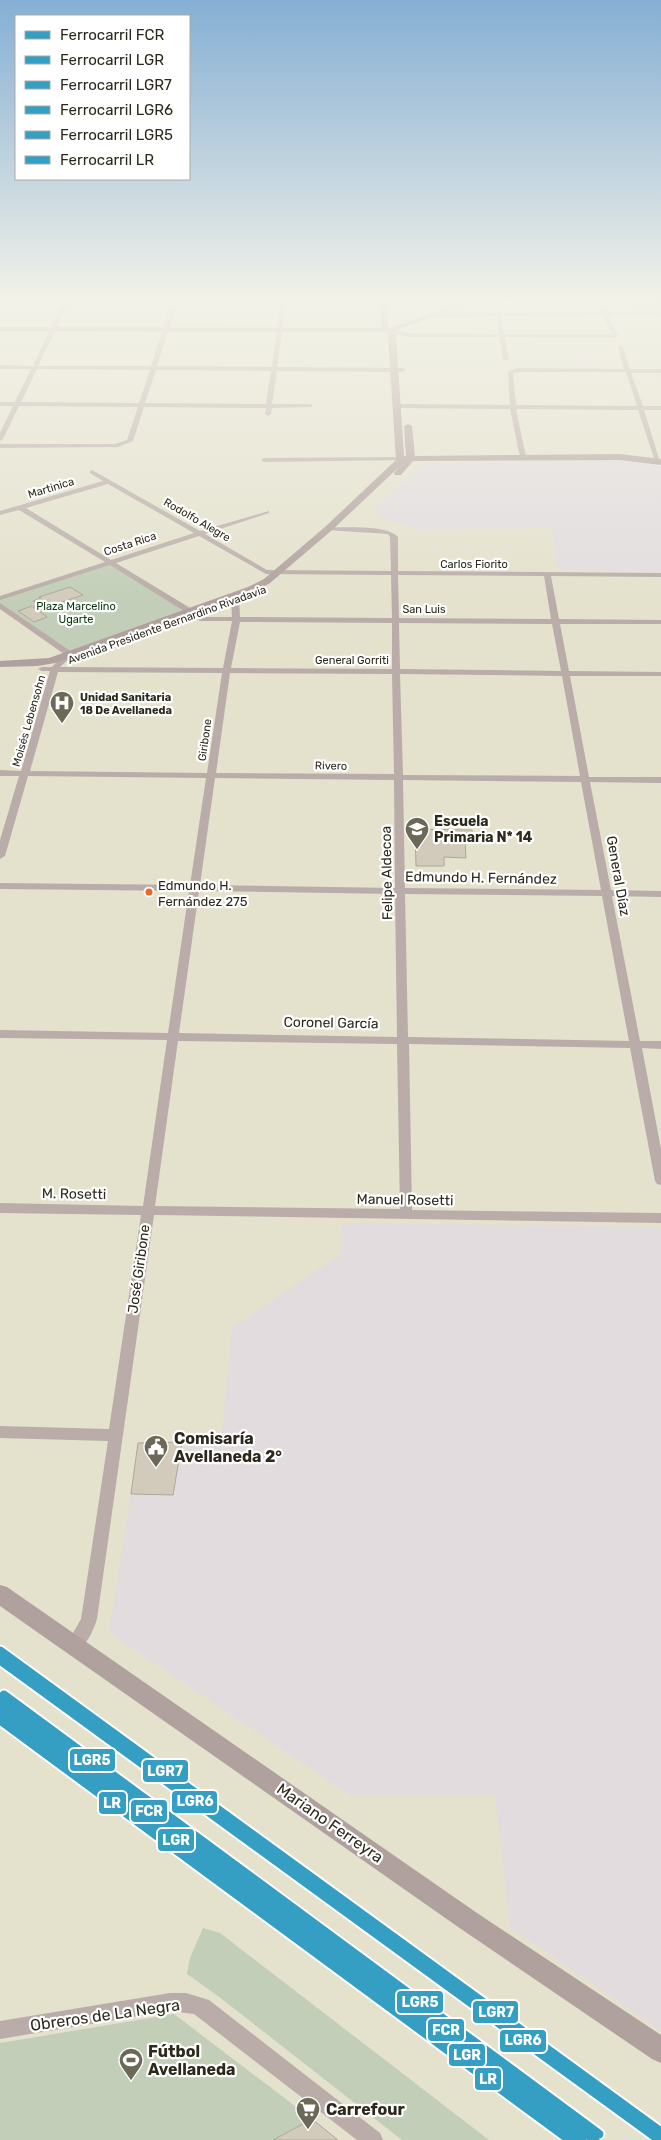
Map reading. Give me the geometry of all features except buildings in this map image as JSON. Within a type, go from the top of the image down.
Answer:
[{"type":"main road","points":[[403,404],[411,459]]},
{"type":"main road","points":[[403,404],[400,459],[523,457],[659,458]]},
{"type":"main road","name":"Avenida Presidente Bernardino Rivadavia","points":[[235,599],[277,573],[328,530],[398,464],[400,459]]},
{"type":"main road","name":"Avenida Presidente Bernardino Rivadavia","points":[[0,664],[44,662],[266,589],[288,574],[339,531],[411,459]]},
{"type":"main road","name":"Avenida Presidente Bernardino Rivadavia","points":[[0,669],[55,668],[192,614]]},
{"type":"main road","name":"Mariano Ferreyra","points":[[0,1594],[469,1921],[661,2050]]},
{"type":"street","points":[[0,404],[310,406]]},
{"type":"street","points":[[0,439],[16,404]]},
{"type":"street","points":[[403,404],[661,408]]},
{"type":"street","points":[[514,404],[523,457]]},
{"type":"street","points":[[639,404],[659,458]]},
{"type":"street","points":[[0,446],[116,446],[126,444],[130,442],[142,405]]},
{"type":"street","points":[[268,406],[268,414]]},
{"type":"street","points":[[264,460],[400,459]]},
{"type":"street","name":"Rodolfo Alegre","points":[[92,472],[261,571],[288,574]]},
{"type":"street","name":"Martinica","points":[[0,513],[107,482]]},
{"type":"street","points":[[20,507],[192,614]]},
{"type":"street","name":"Costa Rica","points":[[0,598],[267,512]]},
{"type":"street","points":[[328,530],[339,531]]},
{"type":"street","name":"Felipe Aldecoa","points":[[339,531],[382,531],[390,533],[394,537],[393,574],[396,620],[395,671],[399,778],[406,1215]]},
{"type":"street","name":"Carlos Fiorito","points":[[288,574],[661,575]]},
{"type":"street","name":"General Díaz","points":[[547,575],[661,1181]]},
{"type":"street","name":"Giribone","points":[[194,888],[226,671],[236,620],[235,599]]},
{"type":"street","points":[[0,605],[69,654]]},
{"type":"street","name":"San Luis","points":[[192,614],[206,620],[661,622]]},
{"type":"street","name":"Moisés Lebensohn","points":[[0,856],[26,774],[55,668],[69,654]]},
{"type":"street","name":"General Gorriti","points":[[55,668],[661,674]]},
{"type":"street","name":"Rivero","points":[[0,773],[661,780]]},
{"type":"street","name":"Edmundo H. Fernández","points":[[0,886],[661,894]]},
{"type":"street","name":"José Giribone","points":[[74,1645],[86,1628],[89,1619],[175,1036],[194,888]]},
{"type":"street","name":"Coronel García","points":[[0,1034],[661,1045]]},
{"type":"street","name":"M. Rosetti","points":[[0,1208],[148,1211]]},
{"type":"street","name":"Manuel Rosetti","points":[[148,1211],[661,1218]]},
{"type":"street","points":[[0,1432],[115,1435]]},
{"type":"street","name":"Obreros de La Negra","points":[[0,2030],[170,2002],[181,2001],[193,2004],[202,2007],[373,2140]]},
{"type":"shaded area","points":[[631,460],[661,465],[661,571],[564,570],[557,568],[552,528],[418,529],[379,517],[378,511],[373,510],[421,465],[427,463]]},
{"type":"shaded area","points":[[342,1223],[661,1227],[661,2031],[510,1927],[495,1794],[475,1796],[352,1796],[109,1633],[131,1494],[173,1495],[182,1442],[221,1442],[232,1328],[339,1255]]},
{"type":"green space","name":"Plaza Marcelino Ugarte","points":[[108,563],[189,612],[69,654],[0,605],[0,598]]},
{"type":"green space","points":[[203,1928],[220,1933],[489,2140],[402,2140],[218,1996],[187,1974],[190,1958]]},
{"type":"green space","name":"Fútbol Avellaneda","points":[[174,2014],[312,2119],[273,2140],[0,2140],[0,2043]]},
{"type":"rail line","name":"LGR7","points":[[0,1651],[661,2132]]},
{"type":"rail line","name":"LGR6","points":[[0,1660],[657,2138]]},
{"type":"rail line","name":"LGR5","points":[[4,1695],[599,2134]]},
{"type":"rail line","name":"FCR","points":[[0,1701],[595,2140]]},
{"type":"rail line","name":"LGR","points":[[0,1710],[582,2140]]},
{"type":"rail line","name":"LR","points":[[0,1720],[570,2140]]},
{"type":"place","name":"Unidad Sanitaria 18 De Avellaneda","points":[[62,724]]},
{"type":"place","name":"Escuela Primaria N* 14","points":[[417,850]]},
{"type":"place","name":"Edmundo H. Fernández 275","points":[[149,892]]},
{"type":"place","name":"Comisaría Avellaneda 2°","points":[[156,1468]]},
{"type":"place","name":"Fútbol Avellaneda","points":[[131,2081]]},
{"type":"place","name":"Carrefour","points":[[308,2130]]}]
